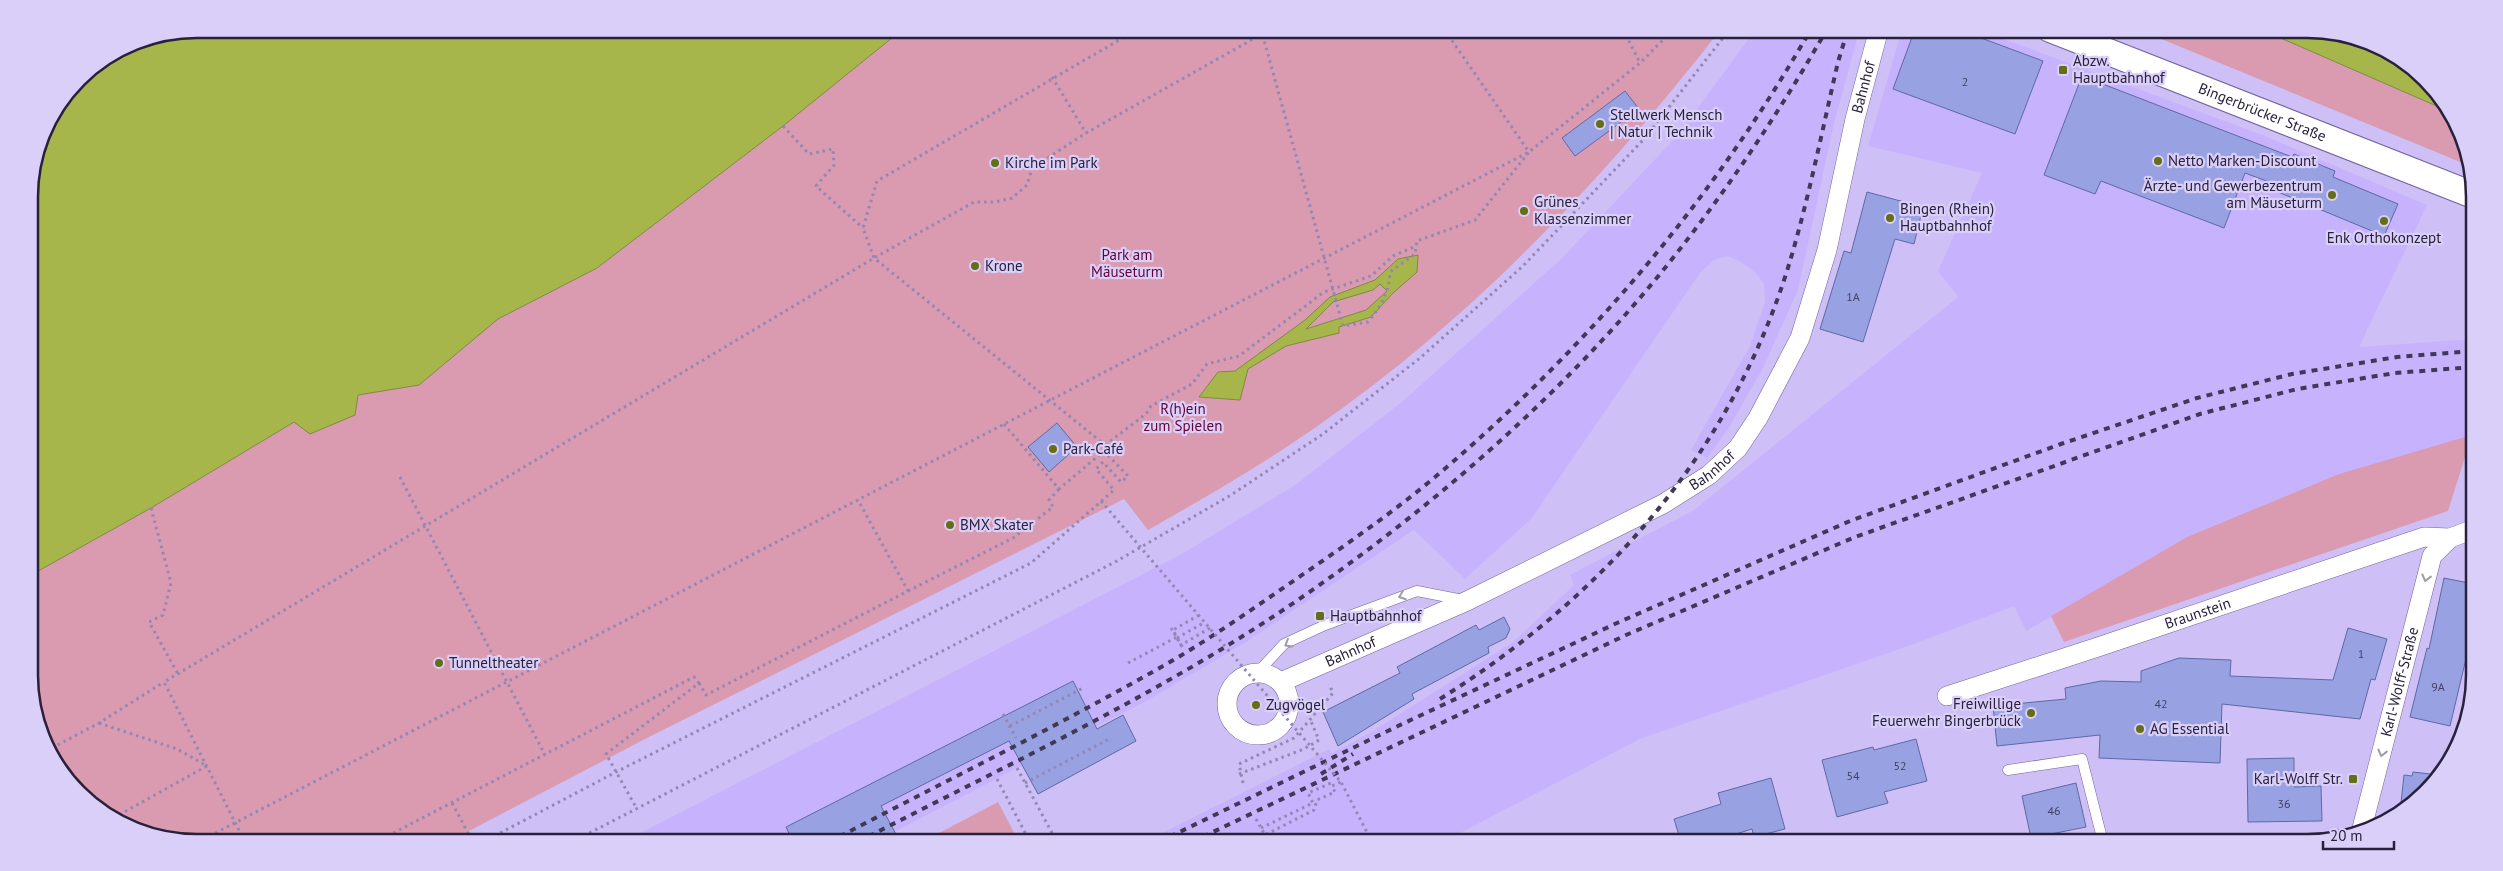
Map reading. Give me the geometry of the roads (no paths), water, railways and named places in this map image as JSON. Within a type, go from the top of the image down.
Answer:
[{"type":"main road","name":"Bingerbrücker Straße","points":[[2073,38],[2466,192]]},
{"type":"street","name":"Bahnhof","points":[[1281,682],[1322,666],[1466,601],[1663,504],[1709,475],[1738,448],[1758,418],[1800,338],[1827,250],[1855,119],[1876,38]]},
{"type":"street","points":[[2450,538],[2466,532]]},
{"type":"street","name":"Braunstein","points":[[1947,696],[2101,646],[2424,536],[2450,538]]},
{"type":"street","name":"Karl-Wolff-Straße","points":[[2363,822],[2432,556],[2450,538]]},
{"type":"street","points":[[1258,672],[1270,674],[1281,682],[1289,701],[1289,711],[1277,729],[1267,734],[1256,735],[1246,733],[1236,727],[1230,718],[1226,697],[1230,687],[1238,679],[1247,674],[1258,672]]},
{"type":"lane","points":[[1258,672],[1284,644],[1325,625],[1417,591],[1466,601]]},
{"type":"lane","points":[[2008,770],[2082,759],[2101,833]]},
{"type":"railway","points":[[845,834],[1039,734],[1179,656],[1227,626],[1328,557],[1423,487],[1495,424],[1548,373],[1598,321],[1646,266],[1691,210],[1734,151],[1774,91],[1806,38]]},
{"type":"railway","points":[[874,834],[1066,736],[1219,651],[1321,584],[1374,545],[1477,462],[1573,371],[1660,274],[1727,186],[1789,93],[1822,38]]},
{"type":"railway","points":[[1440,699],[1499,659],[1554,615],[1605,568],[1652,516],[1694,461],[1731,402],[1762,339],[1787,271],[1845,38]]},
{"type":"railway","points":[[1176,834],[1617,623],[1850,521],[2061,444],[2197,398],[2292,374],[2397,357],[2466,352]]},
{"type":"railway","points":[[1210,834],[1626,635],[1855,537],[2200,414],[2297,389],[2395,373],[2466,368]]},
{"type":"railway","points":[[1321,774],[1353,754]]},
{"type":"place","name":"Abzw. Hauptbahnhof","points":[[2063,70]]},
{"type":"place","name":"Stellwerk Mensch | Natur | Technik","points":[[1600,124]]},
{"type":"place","name":"Netto Marken-Discount","points":[[2158,161]]},
{"type":"place","name":"Kirche im Park","points":[[995,163]]},
{"type":"place","name":"Ärzte- und Gewerbezentrum am Mäuseturm","points":[[2332,195]]},
{"type":"place","name":"Grünes Klassenzimmer","points":[[1524,211]]},
{"type":"place","name":"Bingen (Rhein) Hauptbahnhof","points":[[1890,218]]},
{"type":"place","name":"Enk Orthokonzept","points":[[2384,221]]},
{"type":"place","name":"Krone","points":[[975,266]]},
{"type":"place","name":"Park-Café","points":[[1053,449]]},
{"type":"place","name":"BMX Skater","points":[[950,525]]},
{"type":"place","name":"Hauptbahnhof","points":[[1320,616]]},
{"type":"place","name":"Tunneltheater","points":[[439,663]]},
{"type":"place","name":"Zugvögel","points":[[1256,705]]},
{"type":"place","name":"Freiwillige Feuerwehr Bingerbrück","points":[[2031,713]]},
{"type":"place","name":"AG Essential","points":[[2140,729]]},
{"type":"place","name":"Karl-Wolff Str.","points":[[2353,779]]},
{"type":"park label","name":"Park am Mäuseturm","points":[[1127,264]]},
{"type":"park label","name":"R(h)ein zum Spielen","points":[[1183,418]]}]
